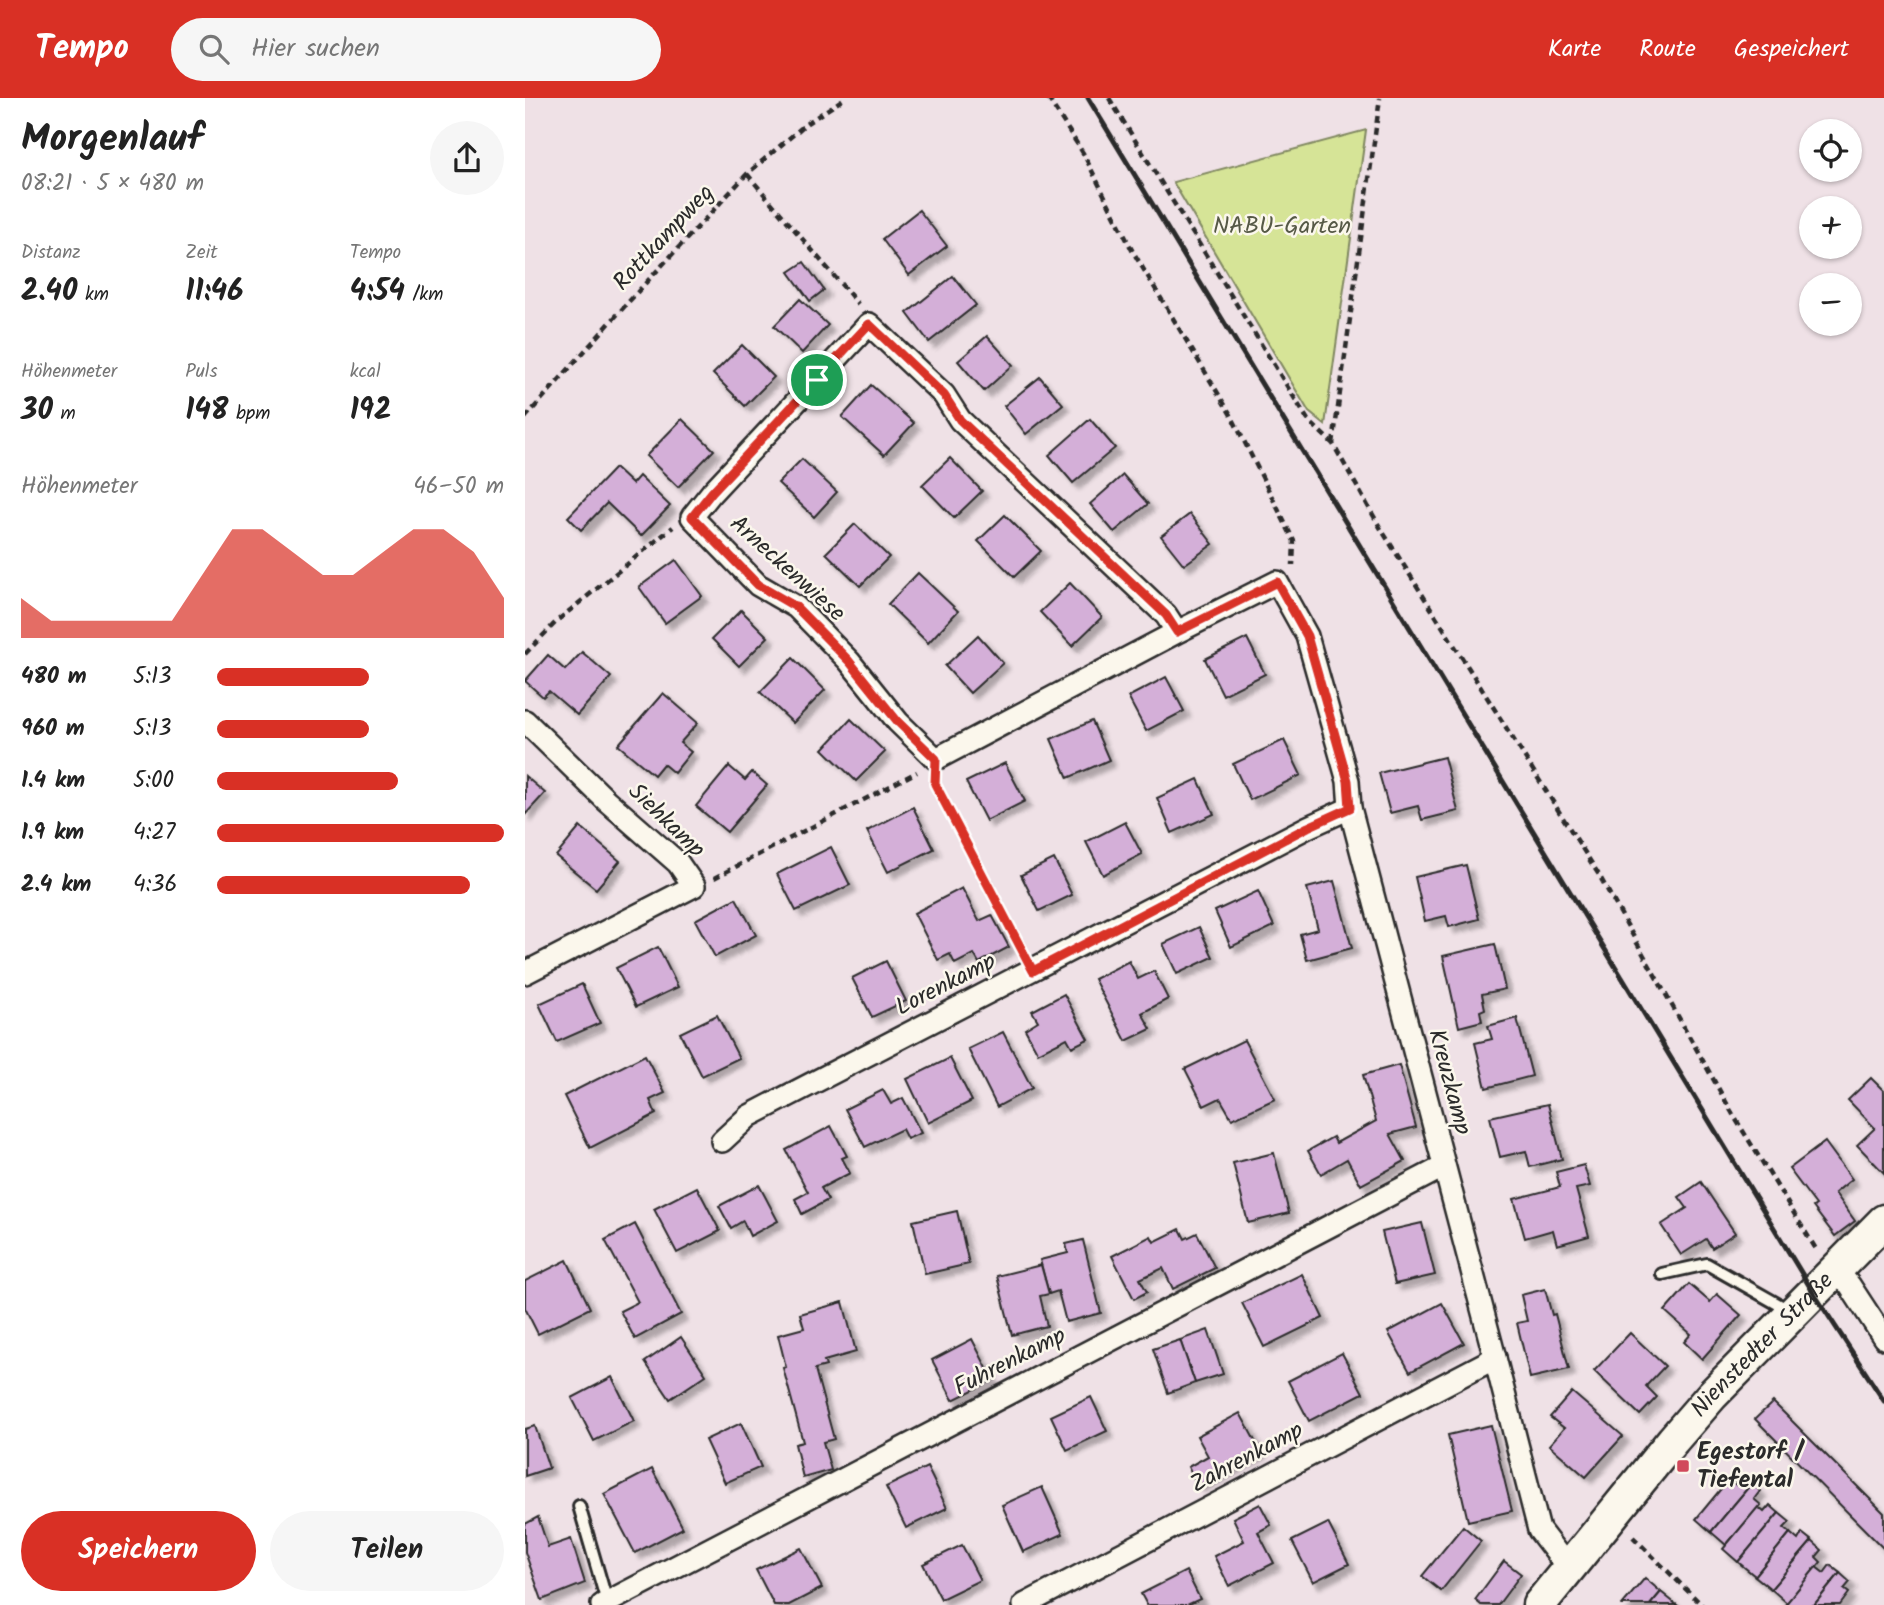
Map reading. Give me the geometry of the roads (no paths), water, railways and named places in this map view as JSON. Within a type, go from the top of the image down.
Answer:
[{"type":"main road","name":"Nienstedter Straße","points":[[1539,1605],[1705,1404],[1792,1312],[1884,1221]]},
{"type":"street","name":"Arneckenwiese","points":[[869,324],[944,395],[960,420],[1166,615],[1177,632],[936,759],[898,722],[849,661],[796,607],[758,585],[692,517],[712,492],[869,324]]},
{"type":"street","name":"Kreuzkamp","points":[[1177,632],[1277,582],[1307,636],[1348,781],[1350,808],[1539,1530],[1569,1569]]},
{"type":"street","name":"Siehkamp","points":[[525,721],[607,801],[678,863],[694,886],[525,973]]},
{"type":"street","name":"Lorenkamp","points":[[722,1141],[749,1116],[1308,827],[1350,808]]},
{"type":"street","name":"Fuhrenkamp","points":[[605,1604],[1443,1167]]},
{"type":"street","points":[[1836,1269],[1884,1338]]},
{"type":"street","name":"Zahrenkamp","points":[[1024,1605],[1495,1357]]},
{"type":"lane","points":[[1663,1274],[1707,1265],[1792,1312]]},
{"type":"lane","points":[[579,1506],[605,1604]]},
{"type":"railway","points":[[1088,98],[1813,1292],[1884,1401]]},
{"type":"place","name":"Egestorf / Tiefental","points":[[1683,1466]]},
{"type":"park label","name":"NABU-Garten","points":[[1282,226]]}]
